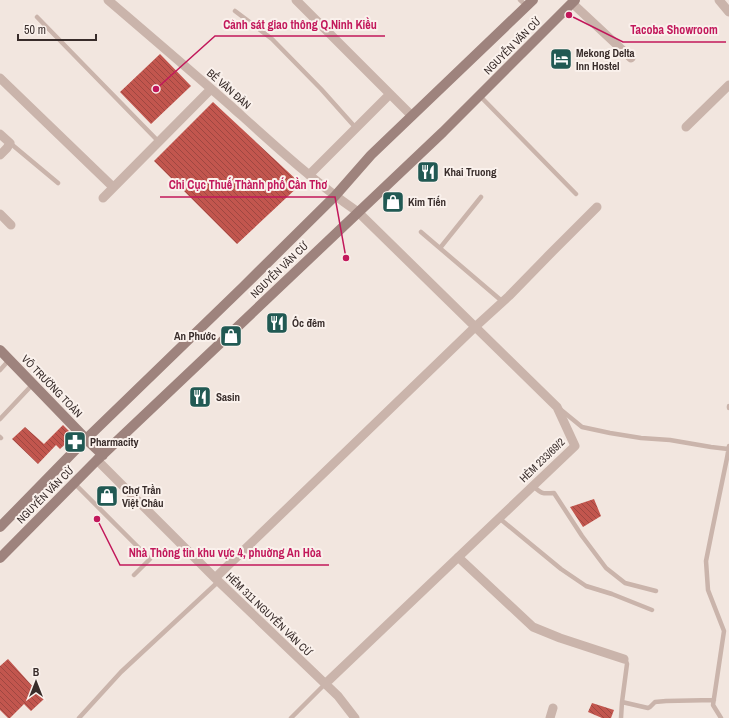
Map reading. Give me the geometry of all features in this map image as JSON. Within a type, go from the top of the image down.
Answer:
[{"type":"main road","name":"NGUYỄN VĂN CỪ","points":[[0,527],[86,439],[243,287],[334,196],[371,155],[527,2]]},
{"type":"main road","name":"NGUYỄN VĂN CỪ","points":[[0,558],[100,458],[443,132],[573,2]]},
{"type":"main road","name":"VÕ TRƯỜNG TOẢN","points":[[0,350],[86,439],[100,458]]},
{"type":"street","name":"BẾ VĂN ĐÀN","points":[[108,0],[334,196]]},
{"type":"street","points":[[296,0],[412,116]]},
{"type":"street","points":[[719,0],[729,12]]},
{"type":"street","points":[[573,2],[631,58]]},
{"type":"street","points":[[0,78],[113,187]]},
{"type":"street","points":[[686,127],[729,85]]},
{"type":"street","points":[[103,198],[211,88]]},
{"type":"street","points":[[309,175],[390,94]]},
{"type":"street","points":[[0,134],[10,143],[0,155]]},
{"type":"street","name":"HẺM 233/69/2","points":[[325,684],[575,446],[557,407],[358,212],[334,196]]},
{"type":"street","points":[[217,579],[475,327],[503,302],[597,207]]},
{"type":"street","points":[[0,214],[11,225]]},
{"type":"street","name":"HẺM 311 NGUYỄN VĂN CỪ","points":[[100,458],[217,579],[338,696],[355,718]]},
{"type":"street","points":[[458,557],[533,628],[624,659]]},
{"type":"street","points":[[550,718],[553,708]]},
{"type":"lane","points":[[235,11],[272,39],[321,89],[355,128]]},
{"type":"lane","points":[[37,17],[158,142]]},
{"type":"lane","points":[[479,96],[576,194]]},
{"type":"lane","points":[[10,143],[58,183]]},
{"type":"lane","points":[[440,248],[481,197]]},
{"type":"lane","points":[[421,232],[503,302]]},
{"type":"lane","points":[[0,370],[9,360]]},
{"type":"lane","points":[[0,419],[33,384]]},
{"type":"lane","points":[[557,407],[582,427],[626,436],[670,440],[711,447],[728,447],[706,561],[708,590],[724,631],[713,705],[721,718]]},
{"type":"lane","points":[[74,484],[150,559],[134,575]]},
{"type":"lane","points":[[533,486],[540,493],[554,493],[582,536],[606,568],[625,583],[656,591]]},
{"type":"lane","points":[[499,518],[562,569],[586,586],[612,594],[652,610]]},
{"type":"lane","points":[[79,718],[121,672],[217,579]]},
{"type":"lane","points":[[621,718],[627,664],[624,659]]},
{"type":"lane","points":[[291,718],[325,684]]},
{"type":"lane","points":[[622,702],[650,708],[655,702],[714,700]]},
{"type":"building","points":[[160,54],[191,86],[151,124],[120,92]]},
{"type":"building","points":[[213,102],[301,184],[237,244],[154,161]]},
{"type":"building","points":[[63,425],[74,436],[60,449],[56,445],[38,464],[12,439],[25,427],[44,444]]},
{"type":"building","points":[[594,499],[601,516],[583,527],[570,507]]},
{"type":"building","points":[[8,659],[44,699],[31,711],[24,704],[10,718],[8,718],[0,710],[0,666]]},
{"type":"building","points":[[592,703],[614,710],[611,718],[602,718],[588,712]]},
{"type":"place","name":"Tacoba Showroom","points":[[569,15]]},
{"type":"place","name":"Mekong Delta Inn Hostel","points":[[561,59]]},
{"type":"place","name":"Cảnh sát giao thông Q.Ninh Kiều","points":[[156,89]]},
{"type":"place","name":"Khai Truong","points":[[428,172]]},
{"type":"place","name":"Kim Tiến","points":[[393,202]]},
{"type":"place","name":"Chi Cục Thuế Thành phố Cần Thơ","points":[[346,258]]},
{"type":"place","name":"Ốc đêm","points":[[277,323]]},
{"type":"place","name":"An Phước","points":[[231,336]]},
{"type":"place","name":"Sasin","points":[[200,397]]},
{"type":"place","name":"Pharmacity","points":[[75,442]]},
{"type":"place","name":"Chợ Trần Việt Châu","points":[[107,496]]},
{"type":"place","name":"Nhà Thông tin khu vực 4, phuờng An Hòa","points":[[97,519]]}]
